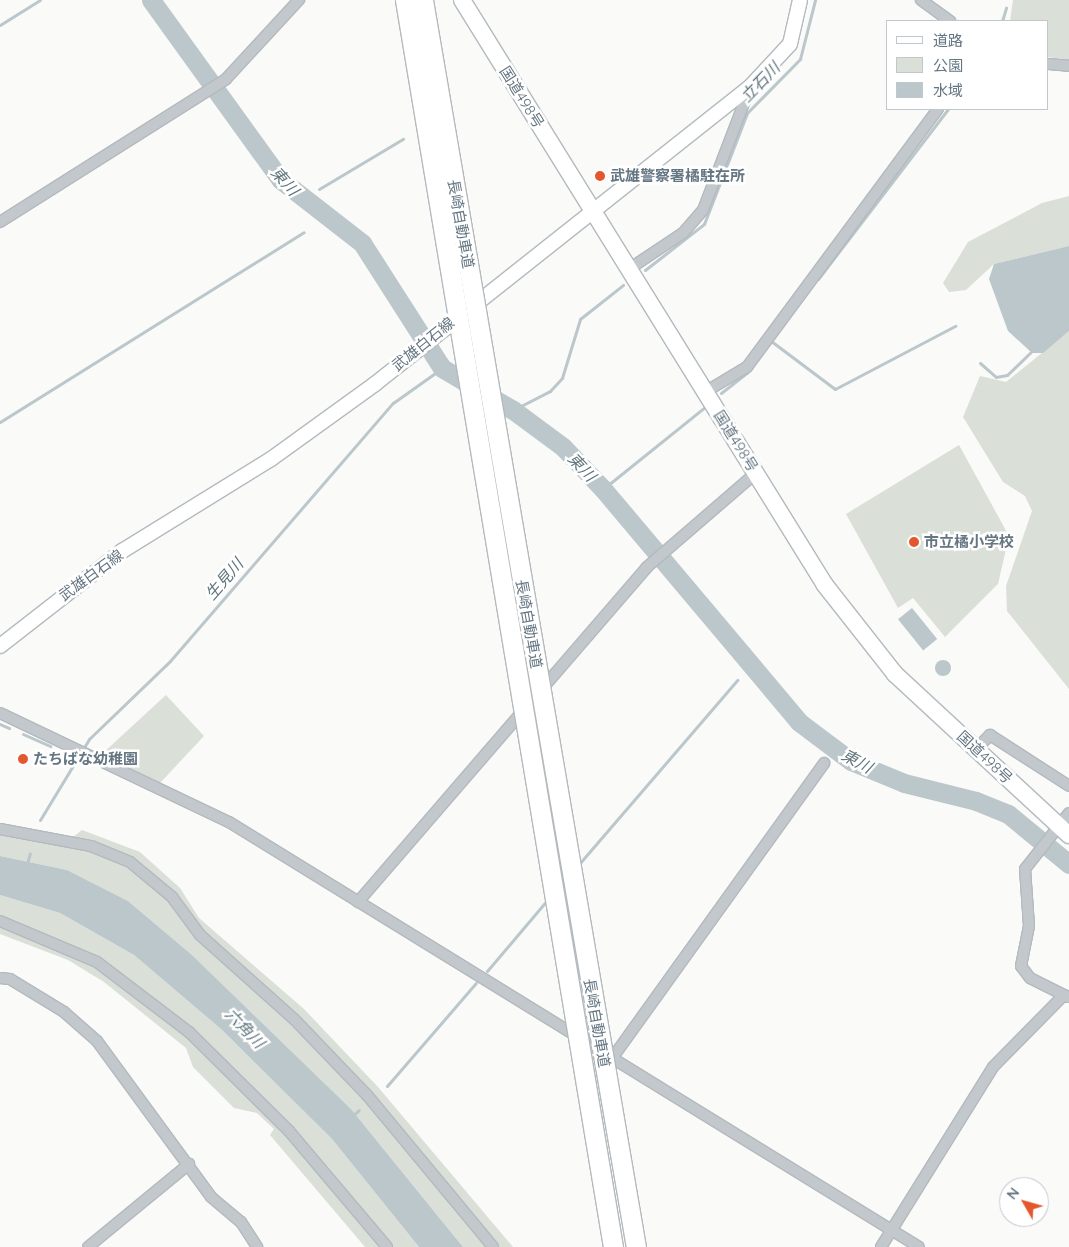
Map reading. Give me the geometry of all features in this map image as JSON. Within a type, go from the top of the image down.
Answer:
[{"type":"highway","name":"長崎自動車道","points":[[405,0],[613,1247]]},
{"type":"highway","name":"長崎自動車道","points":[[423,0],[636,1247]]},
{"type":"highway","name":"国道498号","points":[[462,0],[705,392],[862,636],[895,674],[1063,827]]},
{"type":"main road","name":"武雄白石線","points":[[0,646],[122,551],[271,460],[359,396],[594,213],[749,88],[790,44],[800,0]]},
{"type":"street","points":[[0,222],[226,79],[299,0]]},
{"type":"street","points":[[921,0],[949,20]]},
{"type":"street","points":[[1049,64],[1069,66]]},
{"type":"street","points":[[629,269],[683,233],[702,210],[749,88]]},
{"type":"street","points":[[705,392],[747,367],[937,110]]},
{"type":"street","points":[[358,902],[647,567],[756,473]]},
{"type":"street","points":[[0,712],[229,822],[892,1227],[919,1247]]},
{"type":"street","points":[[976,749],[990,735],[1069,786]]},
{"type":"street","points":[[613,1057],[824,763]]},
{"type":"street","points":[[881,1247],[993,1067],[1066,996],[1030,978],[1021,966],[1029,918],[1026,869],[1035,854],[1063,827]]},
{"type":"street","points":[[0,829],[91,846],[130,862],[172,897],[200,935],[294,1019],[367,1095],[493,1247]]},
{"type":"street","points":[[0,921],[97,962],[189,1032],[289,1131],[387,1247]]},
{"type":"street","points":[[0,978],[64,1012],[97,1041],[189,1164],[211,1197],[241,1222],[257,1247]]},
{"type":"street","points":[[88,1247],[189,1164]]},
{"type":"green space","points":[[1013,0],[1069,0],[1069,60],[1049,57],[1049,20],[1010,20]]},
{"type":"green space","points":[[1069,196],[1069,246],[994,264],[966,290],[949,292],[943,283],[968,242],[1042,203]]},
{"type":"green space","points":[[1069,331],[1069,689],[1007,611],[1006,586],[1032,511],[1025,496],[1003,482],[963,417],[980,376],[1006,382]]},
{"type":"green space","points":[[959,445],[1009,536],[998,584],[945,637],[913,598],[898,608],[846,514]]},
{"type":"green space","points":[[166,695],[204,736],[160,783],[102,754]]},
{"type":"green space","points":[[0,825],[73,837],[82,830],[140,852],[180,888],[199,918],[304,1009],[378,1087],[513,1247],[463,1247],[351,1109],[192,955],[128,901],[67,870],[0,856]]},
{"type":"green space","points":[[0,895],[60,913],[134,955],[221,1029],[332,1139],[419,1247],[365,1247],[270,1135],[274,1129],[257,1113],[234,1108],[193,1067],[186,1048],[104,982],[68,960],[0,934]]},
{"type":"water","points":[[1069,246],[1069,331],[1043,353],[1032,353],[1008,331],[989,279],[994,264]]},
{"type":"water","points":[[912,608],[937,639],[923,650],[898,619]]},
{"type":"water","points":[[940,660],[946,660],[951,665],[949,674],[940,676],[935,671],[935,665]]},
{"type":"water","name":"六角川","points":[[0,856],[67,870],[128,901],[192,955],[351,1109],[463,1247],[419,1247],[332,1139],[221,1029],[134,955],[60,913],[0,895]]},
{"type":"waterway","points":[[0,25],[40,0]]},
{"type":"waterway","name":"東川","points":[[151,0],[281,180],[362,243],[442,368],[513,410],[563,447],[603,489],[799,722],[851,761],[904,783],[976,801],[1008,814],[1069,864]]},
{"type":"waterway","name":"立石川","points":[[645,270],[704,224],[747,113],[800,59],[815,0]]},
{"type":"waterway","points":[[1002,20],[1006,8]]},
{"type":"waterway","points":[[818,279],[947,110]]},
{"type":"waterway","points":[[319,189],[403,139]]},
{"type":"waterway","points":[[0,422],[304,232]]},
{"type":"waterway","name":"立石川","points":[[513,410],[550,391],[562,378],[580,319],[623,285]]},
{"type":"waterway","points":[[771,341],[835,389],[955,326]]},
{"type":"waterway","points":[[980,363],[996,377],[1007,375],[1033,350]]},
{"type":"waterway","name":"生見川","points":[[40,820],[89,739],[170,661],[393,403],[442,368]]},
{"type":"waterway","points":[[721,393],[748,372]]},
{"type":"waterway","points":[[603,489],[705,407]]},
{"type":"waterway","points":[[579,864],[737,680]]},
{"type":"waterway","points":[[0,724],[9,728]]},
{"type":"waterway","points":[[23,734],[50,746]]},
{"type":"waterway","name":"生見川","points":[[27,864],[30,853]]},
{"type":"waterway","points":[[487,971],[548,899]]},
{"type":"waterway","points":[[387,1086],[476,983]]},
{"type":"waterway","points":[[352,1116],[359,1110]]},
{"type":"place","name":"武雄警察署橘駐在所","points":[[600,176]]},
{"type":"place","name":"市立橘小学校","points":[[914,542]]},
{"type":"place","name":"たちばな幼稚園","points":[[23,759]]}]
